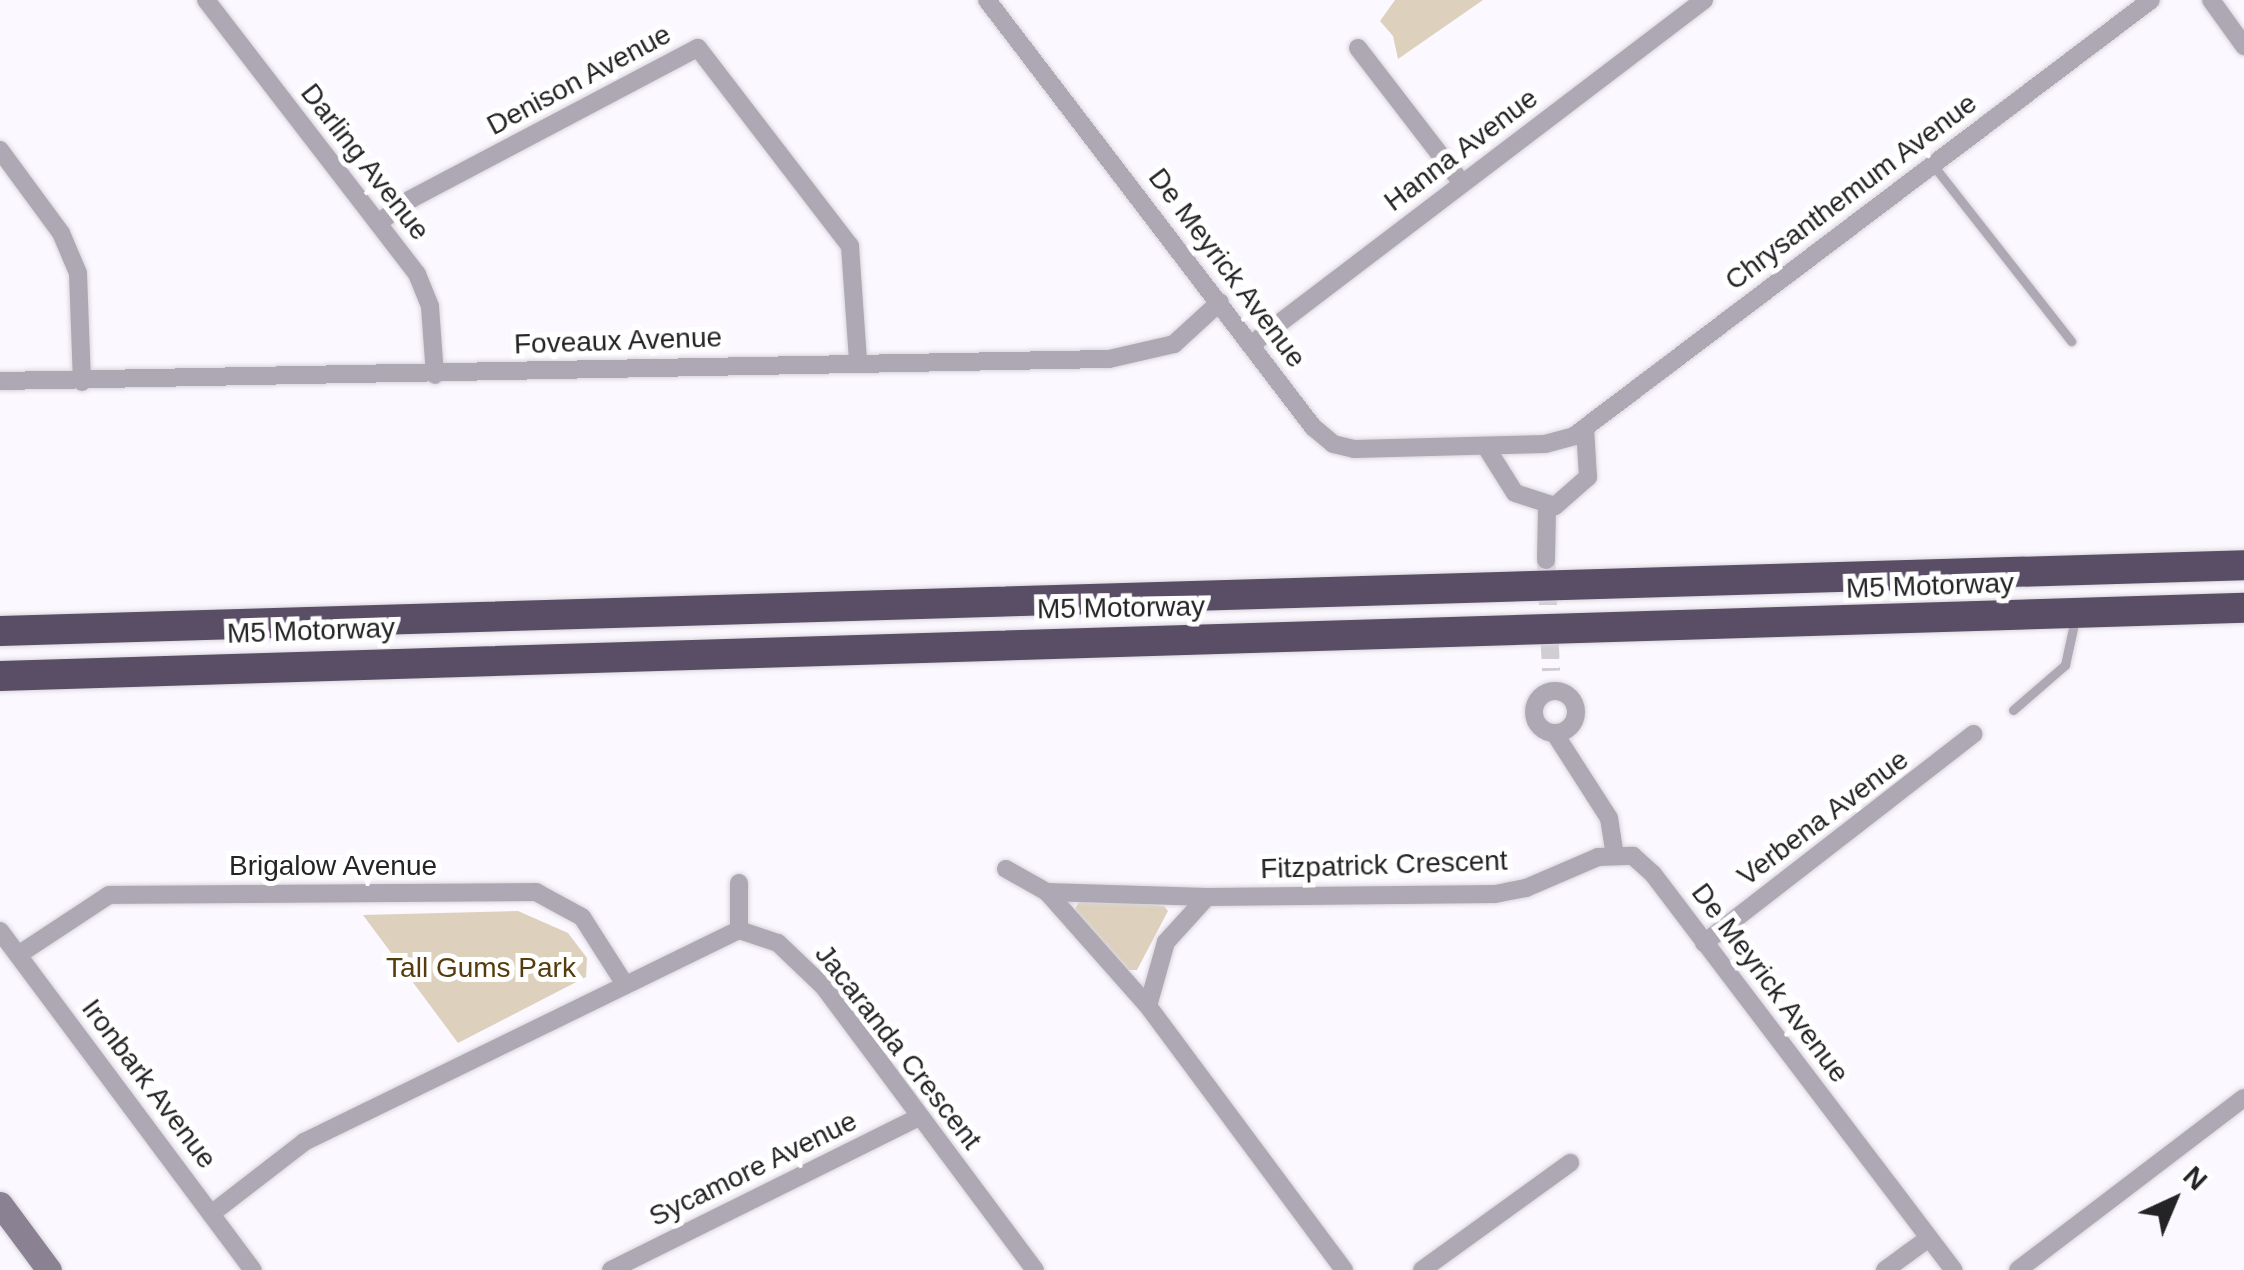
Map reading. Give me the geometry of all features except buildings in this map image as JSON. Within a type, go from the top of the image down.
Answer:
[{"type":"highway","name":"M5 Motorway","points":[[0,631],[2244,566]]},
{"type":"highway","name":"M5 Motorway","points":[[0,676],[2244,608]]},
{"type":"main road","points":[[0,1204],[49,1270]]},
{"type":"street","name":"Darling Avenue","points":[[206,0],[426,290],[435,375]]},
{"type":"street","name":"De Meyrick Avenue","points":[[987,0],[1313,427],[1333,444],[1354,450],[1546,444]]},
{"type":"street","name":"Hanna Avenue","points":[[1252,344],[1704,0]]},
{"type":"street","name":"Chrysanthemum Avenue","points":[[1546,444],[1585,428],[2151,0]]},
{"type":"street","points":[[2210,0],[2244,46]]},
{"type":"street","name":"Denison Avenue","points":[[378,223],[411,199],[698,48],[850,246],[858,360]]},
{"type":"street","points":[[1358,48],[1462,183]]},
{"type":"street","points":[[0,150],[62,233],[78,272],[82,382]]},
{"type":"street","name":"Foveaux Avenue","points":[[0,381],[435,375],[858,360],[1109,359],[1174,344],[1220,302]]},
{"type":"street","points":[[1486,447],[1515,493],[1547,506],[1570,498],[1588,476],[1585,428]]},
{"type":"street","points":[[1546,560],[1547,506]]},
{"type":"street","points":[[1555,734],[1572,724],[1576,711],[1571,698],[1552,680],[1535,702],[1534,716],[1555,734],[1608,818],[1616,854]]},
{"type":"street","name":"Verbena Avenue","points":[[1704,943],[1973,734]]},
{"type":"street","name":"De Meyrick Avenue","points":[[1616,854],[1648,867],[1954,1270]]},
{"type":"street","name":"Fitzpatrick Crescent","points":[[1047,892],[1207,897],[1495,894],[1616,854]]},
{"type":"street","name":"Fitzpatrick Crescent","points":[[1006,869],[1047,892],[1148,1006],[1344,1270]]},
{"type":"street","points":[[211,1214],[304,1142],[739,930],[739,883]]},
{"type":"street","name":"Brigalow Avenue","points":[[18,955],[109,894],[536,892],[582,917],[624,983]]},
{"type":"street","points":[[1148,1006],[1158,955],[1207,897]]},
{"type":"street","name":"Jacaranda Crescent","points":[[739,930],[778,942],[824,987],[1034,1270]]},
{"type":"street","name":"Ironbark Avenue","points":[[0,931],[254,1270]]},
{"type":"street","points":[[2018,1270],[2244,1098]]},
{"type":"street","name":"Sycamore Avenue","points":[[611,1270],[919,1117]]},
{"type":"street","points":[[1422,1270],[1570,1164]]},
{"type":"street","points":[[1885,1270],[1929,1238]]},
{"type":"lane","points":[[1932,165],[2070,341]]},
{"type":"lane","points":[[2013,710],[2065,665],[2075,613]]},
{"type":"green space","points":[[1395,0],[1483,0],[1398,59],[1393,36],[1380,21]]},
{"type":"green space","points":[[1081,898],[1164,906],[1168,911],[1137,970],[1126,970],[1083,920],[1075,909]]},
{"type":"green space","name":"Tall Gums Park","points":[[518,911],[568,933],[587,958],[586,977],[458,1043],[363,915]]},
{"type":"tunnel","points":[[1546,560],[1551,671]]}]
